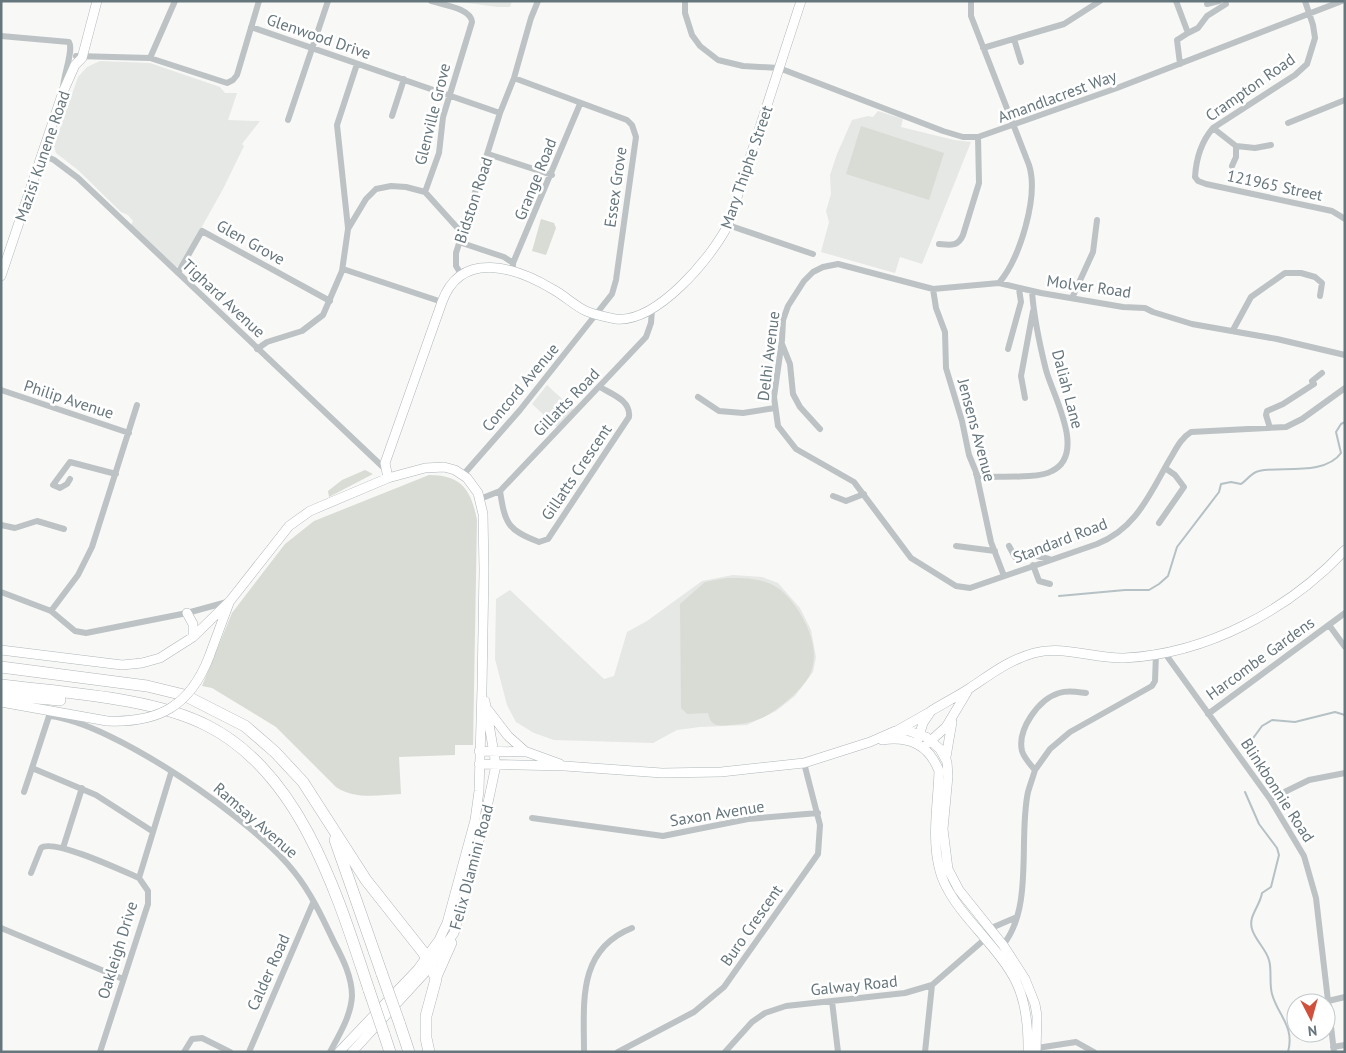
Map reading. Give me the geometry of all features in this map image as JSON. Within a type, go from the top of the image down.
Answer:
[{"type":"highway","points":[[1,667],[147,686],[184,695],[215,709],[245,726],[275,752],[303,782],[366,880],[429,962],[436,979],[426,1016],[426,1038],[429,1052]]},
{"type":"highway","points":[[1,685],[122,701],[178,714],[207,725],[235,742],[264,770],[288,800],[314,845],[339,900],[387,1045]]},
{"type":"highway","points":[[1,695],[88,702],[122,701]]},
{"type":"highway","points":[[327,820],[409,1052]]},
{"type":"main road","name":"Mazisi Kunene Road","points":[[2,273],[63,92],[78,60],[96,1]]},
{"type":"main road","name":"Mary Thiphe Street","points":[[652,309],[708,256],[728,225],[801,1]]},
{"type":"main road","points":[[388,478],[384,468],[447,288],[461,274],[481,267],[512,267],[585,310],[617,319],[640,314],[652,309]]},
{"type":"main road","points":[[1,650],[106,664],[142,663],[172,652],[194,637],[230,601],[276,541],[298,518],[388,478],[434,467],[450,468],[463,475],[473,486],[480,499],[483,514],[482,688]]},
{"type":"main road","points":[[479,764],[565,766],[662,773],[721,772],[804,763],[870,742],[895,731],[971,688],[1011,661],[1047,651],[1122,658],[1160,653],[1194,644],[1256,620],[1308,584],[1345,550]]},
{"type":"main road","points":[[1,702],[50,714],[107,721],[136,721],[147,718],[180,703],[197,683],[230,601]]},
{"type":"main road","points":[[186,613],[193,624],[194,637]]},
{"type":"main road","name":"Felix Dlamini Road","points":[[352,1052],[454,933],[483,826],[496,765],[482,688]]},
{"type":"main road","name":"Felix Dlamini Road","points":[[339,1052],[429,962],[447,923],[475,820],[482,688]]},
{"type":"main road","points":[[870,742],[895,739],[932,740],[942,732],[971,688]]},
{"type":"main road","points":[[486,705],[508,736],[527,752]]},
{"type":"main road","points":[[920,741],[923,723],[931,711]]},
{"type":"main road","points":[[953,715],[946,757],[948,776],[943,829],[948,869],[959,890],[1004,945],[1024,979],[1035,1004],[1036,1050]]},
{"type":"main road","points":[[895,731],[909,731],[933,757],[939,772],[935,826],[940,872],[961,910],[1005,963],[1017,982],[1025,1002],[1028,1025],[1028,1052]]},
{"type":"main road","points":[[932,740],[946,757]]},
{"type":"main road","points":[[479,751],[527,752],[565,766]]},
{"type":"main road","points":[[436,979],[448,954],[454,933]]},
{"type":"street","points":[[150,58],[175,1]]},
{"type":"street","points":[[250,28],[259,1]]},
{"type":"street","points":[[288,120],[328,1]]},
{"type":"street","name":"Glenville Grove","points":[[425,192],[439,153],[443,117],[472,22],[470,14],[431,1]]},
{"type":"street","name":"Bidston Road","points":[[461,274],[455,259],[459,242],[538,1]]},
{"type":"street","name":"Amandlacrest Way","points":[[685,1],[685,13],[692,35],[709,54],[729,64],[780,68],[943,131],[963,137],[978,138],[1180,64],[1342,1]]},
{"type":"street","points":[[971,1],[971,16],[1032,173],[1032,189],[1018,251],[1012,265],[999,282]]},
{"type":"street","points":[[983,48],[1064,24],[1100,1]]},
{"type":"street","points":[[1176,1],[1188,33]]},
{"type":"street","points":[[1207,4],[1219,1]]},
{"type":"street","points":[[1180,64],[1177,40],[1198,28],[1207,16],[1225,3],[1234,1]]},
{"type":"street","name":"Crampton Road","points":[[1198,181],[1195,178],[1199,152],[1204,139],[1213,128],[1295,75],[1307,64],[1315,38],[1305,1]]},
{"type":"street","name":"Glenwood Drive","points":[[78,60],[150,58],[227,83],[237,75],[250,28],[500,113]]},
{"type":"street","points":[[1,36],[69,42],[71,49],[64,72],[63,92]]},
{"type":"street","points":[[1014,39],[1021,62]]},
{"type":"street","points":[[258,349],[267,342],[294,335],[307,328],[323,315],[343,269],[348,228],[336,134],[337,121],[357,64]]},
{"type":"street","name":"Essex Grove","points":[[514,78],[629,122],[636,137],[616,280],[612,294],[597,314]]},
{"type":"street","points":[[392,116],[404,80]]},
{"type":"street","points":[[1288,123],[1345,100]]},
{"type":"street","name":"Grange Road","points":[[512,267],[580,104]]},
{"type":"street","points":[[1213,128],[1236,146],[1255,148],[1271,145]]},
{"type":"street","points":[[939,244],[955,245],[961,238],[978,184],[978,138]]},
{"type":"street","points":[[1232,166],[1236,157],[1236,146]]},
{"type":"street","name":"Tighard Avenue","points":[[41,154],[54,160],[78,178],[384,468]]},
{"type":"street","points":[[488,154],[552,175]]},
{"type":"street","name":"121965 Street","points":[[1198,181],[1332,211],[1345,219]]},
{"type":"street","points":[[348,228],[366,199],[376,189],[406,186],[425,192],[462,233]]},
{"type":"street","points":[[1072,298],[1093,252],[1097,220]]},
{"type":"street","points":[[728,225],[813,254]]},
{"type":"street","name":"Glen Grove","points":[[178,273],[202,231],[330,301]]},
{"type":"street","points":[[459,242],[504,257],[512,267]]},
{"type":"street","name":"Molver Road","points":[[828,265],[847,266],[933,289],[999,282],[1032,292],[1123,307],[1145,308],[1172,319],[1233,330],[1345,355]]},
{"type":"street","name":"Delhi Avenue","points":[[828,265],[813,272],[796,293],[783,320],[782,343],[776,377],[775,408],[778,426],[796,448],[854,482],[911,558],[963,588]]},
{"type":"street","points":[[343,269],[442,302]]},
{"type":"street","points":[[1233,330],[1251,297],[1285,273],[1294,271],[1315,277],[1322,283],[1320,296]]},
{"type":"street","name":"Jensens Avenue","points":[[933,289],[936,308],[945,332],[946,368],[962,421],[969,455],[976,474],[988,528],[1004,576]]},
{"type":"street","points":[[1008,349],[1021,302],[1019,289]]},
{"type":"street","name":"Daliah Lane","points":[[976,474],[984,477],[1052,472],[1064,460],[1068,436],[1046,370],[1033,307],[1032,292]]},
{"type":"street","points":[[1024,398],[1021,376],[1033,307]]},
{"type":"street","name":"Gillatts Road","points":[[480,499],[500,491],[646,337],[651,322],[652,309]]},
{"type":"street","name":"Concord Avenue","points":[[463,475],[520,410],[597,314]]},
{"type":"street","points":[[782,343],[790,364],[793,394],[800,407],[820,429]]},
{"type":"street","points":[[1270,428],[1266,415],[1267,411],[1283,404],[1314,384],[1312,381],[1322,373]]},
{"type":"street","name":"Gillatts Crescent","points":[[500,491],[504,517],[508,524],[539,542],[548,539],[629,417],[629,410],[625,402],[600,387]]},
{"type":"street","name":"Standard Road","points":[[963,588],[977,587],[1049,559],[1107,540],[1128,525],[1142,507],[1182,440],[1191,432],[1281,428],[1296,423],[1345,388]]},
{"type":"street","name":"Philip Avenue","points":[[1,390],[129,433]]},
{"type":"street","points":[[698,397],[719,411],[743,413],[775,408]]},
{"type":"street","points":[[51,611],[85,563],[116,474],[137,405]]},
{"type":"street","points":[[70,479],[67,484],[60,488],[53,485],[70,462],[116,474]]},
{"type":"street","points":[[1159,523],[1184,487],[1175,475],[1164,468]]},
{"type":"street","points":[[833,496],[846,501],[864,494]]},
{"type":"street","points":[[1,525],[15,528],[37,521],[64,529]]},
{"type":"street","points":[[956,546],[995,551]]},
{"type":"street","points":[[1009,546],[1015,557],[1034,555],[1049,559]]},
{"type":"street","points":[[1034,565],[1039,581],[1050,584]]},
{"type":"street","points":[[1,592],[51,611],[75,631],[86,633],[186,613],[230,601]]},
{"type":"street","name":"Harcombe Gardens","points":[[1208,714],[1345,613]]},
{"type":"street","name":"Harcombe Gardens","points":[[1329,626],[1345,647]]},
{"type":"street","points":[[1004,945],[1014,931],[1017,917],[1028,793],[1035,770],[1050,748],[1070,732],[1152,686],[1155,680],[1160,653]]},
{"type":"street","name":"Blinkbonnie Road","points":[[1160,653],[1208,714],[1270,799],[1296,840],[1309,870],[1316,898],[1327,993]]},
{"type":"street","points":[[1035,770],[1022,751],[1023,731],[1027,723],[1036,710],[1053,695],[1064,691],[1086,693]]},
{"type":"street","points":[[24,792],[50,714]]},
{"type":"street","name":"Ramsay Avenue","points":[[50,714],[104,732],[225,808],[280,856],[295,873],[337,947],[350,981],[352,997],[348,1013],[330,1052]]},
{"type":"street","name":"Buro Crescent","points":[[618,1052],[694,1012],[724,987],[818,854],[820,838],[818,813],[804,763]]},
{"type":"street","points":[[32,768],[82,788],[152,831]]},
{"type":"street","points":[[31,873],[44,845],[63,848],[139,878],[171,773]]},
{"type":"street","points":[[1270,799],[1309,780],[1345,773]]},
{"type":"street","points":[[63,848],[82,788]]},
{"type":"street","name":"Saxon Avenue","points":[[532,818],[663,836],[748,819],[818,813]]},
{"type":"street","name":"Oakleigh Drive","points":[[100,1052],[148,904],[148,891],[139,878]]},
{"type":"street","name":"Calder Road","points":[[249,1052],[313,903]]},
{"type":"street","points":[[989,929],[1017,917]]},
{"type":"street","points":[[1,928],[123,979]]},
{"type":"street","points":[[584,1052],[584,992],[587,976],[595,959],[612,938],[632,928]]},
{"type":"street","name":"Galway Road","points":[[725,1052],[743,1030],[766,1013],[786,1006],[905,994],[932,985],[985,939]]},
{"type":"street","points":[[925,1052],[932,985]]},
{"type":"street","points":[[832,1002],[838,1052]]},
{"type":"street","points":[[184,1052],[192,1039],[202,1038],[230,1052]]},
{"type":"street","points":[[1036,1050],[1076,1042],[1094,1052]]},
{"type":"street","points":[[1333,1050],[1345,1045]]},
{"type":"shaded area","points":[[453,1],[512,1],[510,7],[498,7]]},
{"type":"shaded area","points":[[100,61],[150,63],[220,87],[225,93],[237,93],[228,120],[260,121],[242,144],[244,146],[223,189],[180,266],[175,267],[131,225],[133,221],[128,215],[121,212],[78,170],[56,153],[54,146],[78,77],[87,67]]},
{"type":"shaded area","points":[[878,111],[903,119],[901,127],[954,140],[971,142],[922,264],[900,257],[895,273],[821,252],[829,222],[826,211],[831,194],[830,175],[837,154],[852,120],[868,116],[873,117]]},
{"type":"shaded area","points":[[861,126],[944,153],[929,200],[846,174]]},
{"type":"shaded area","points":[[541,219],[554,223],[556,228],[546,255],[532,251]]},
{"type":"shaded area","points":[[547,385],[574,410],[557,427],[532,404]]},
{"type":"shaded area","points":[[365,470],[373,474],[329,497],[328,491],[342,480]]},
{"type":"shaded area","points":[[429,475],[450,478],[463,486],[472,500],[477,520],[473,745],[455,745],[455,755],[399,757],[401,794],[367,796],[351,794],[336,787],[276,727],[212,688],[202,686],[232,613],[285,544],[314,521]]},
{"type":"shaded area","points":[[733,575],[762,577],[778,583],[800,608],[811,630],[816,657],[813,672],[795,696],[776,711],[747,725],[677,730],[653,743],[554,740],[534,733],[516,722],[507,705],[495,659],[496,599],[510,590],[604,679],[614,676],[627,632],[647,621],[702,581]]},
{"type":"shaded area","points":[[727,578],[759,580],[784,592],[806,624],[812,640],[814,656],[808,678],[783,704],[768,715],[751,722],[722,726],[712,722],[708,713],[687,714],[681,708],[680,604],[705,582]]},
{"type":"waterway","points":[[1059,596],[1125,590],[1149,590],[1159,584],[1168,576],[1177,547],[1219,492],[1221,484],[1231,482],[1241,484],[1252,474],[1259,471],[1302,469],[1324,465],[1334,460],[1341,453],[1336,432],[1341,424],[1345,422]]},
{"type":"waterway","points":[[1248,745],[1262,726],[1272,720],[1295,722],[1335,712],[1345,715]]},
{"type":"waterway","points":[[1245,792],[1259,824],[1277,848],[1279,855],[1271,887],[1262,893],[1251,924],[1253,933],[1269,960],[1272,994],[1288,1028],[1290,1043],[1288,1052]]}]
